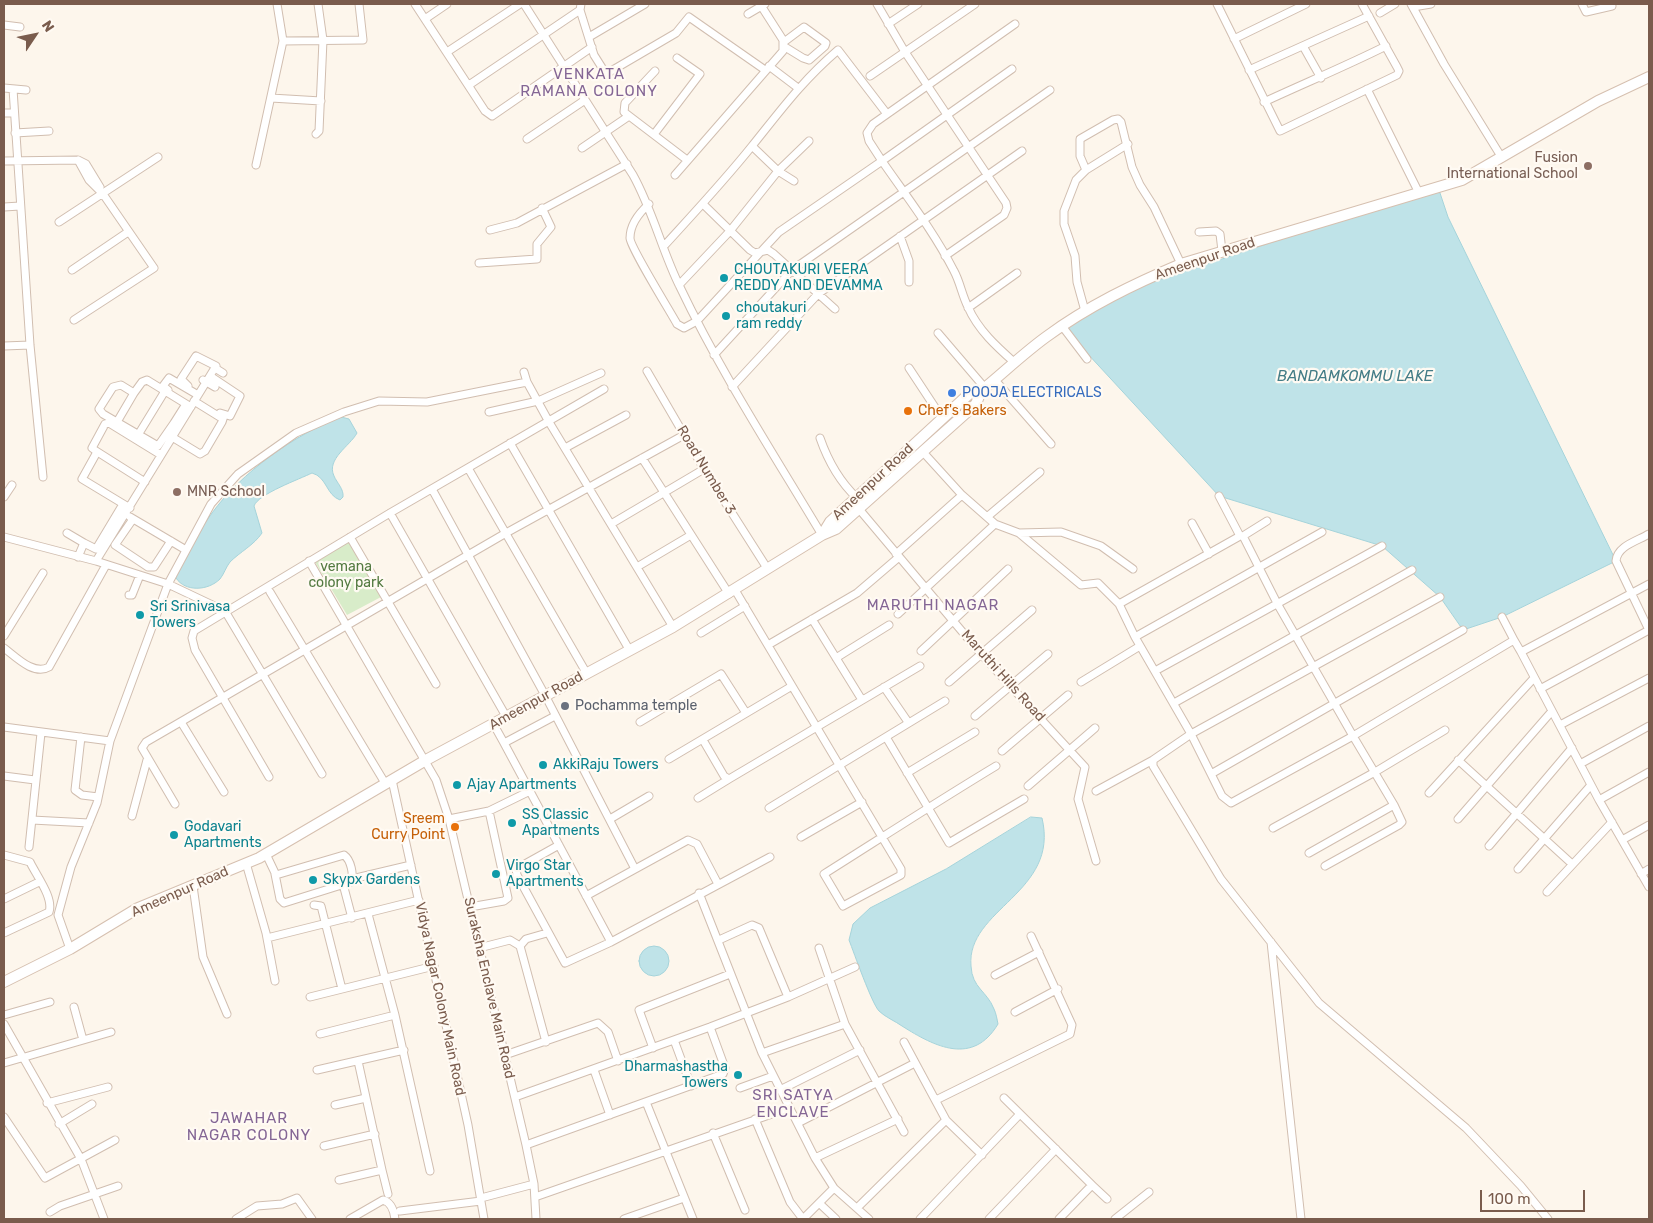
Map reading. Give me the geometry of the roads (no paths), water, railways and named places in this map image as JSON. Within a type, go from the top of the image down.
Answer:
[{"type":"street","points":[[256,165],[283,41],[277,4]]},
{"type":"street","points":[[316,134],[319,131],[323,40],[318,4]]},
{"type":"street","points":[[283,41],[323,40],[358,42],[363,40],[360,4]]},
{"type":"street","points":[[415,4],[489,114],[495,115],[592,47]]},
{"type":"street","points":[[425,19],[447,4]]},
{"type":"street","points":[[447,52],[522,4],[627,164],[649,204],[678,285],[714,355],[822,534],[836,529],[976,404],[983,389],[938,333]]},
{"type":"street","points":[[589,37],[645,4]]},
{"type":"street","points":[[675,175],[783,51],[784,44],[804,27],[826,43],[809,60],[803,58],[784,44],[763,4],[748,14]]},
{"type":"street","points":[[878,4],[905,52],[1006,203],[1007,208],[1004,215],[945,256]]},
{"type":"street","points":[[888,24],[918,4]]},
{"type":"street","points":[[870,76],[975,4]]},
{"type":"street","points":[[1217,4],[1280,131],[1397,75],[1399,71],[1362,4]]},
{"type":"street","points":[[1234,38],[1309,4]]},
{"type":"street","points":[[1380,13],[1395,4]]},
{"type":"street","points":[[1431,4],[1412,5],[1444,64],[1502,158]]},
{"type":"street","points":[[1582,4],[1586,12],[1612,6]]},
{"type":"street","points":[[469,85],[581,7],[592,47],[605,73],[608,74],[676,33],[689,17],[798,88]]},
{"type":"street","points":[[1249,70],[1369,16]]},
{"type":"street","points":[[1015,24],[873,124],[867,133],[869,142],[924,220],[955,272],[968,308],[996,346],[1015,363]]},
{"type":"street","points":[[4,25],[20,28]]},
{"type":"street","points":[[1303,46],[1321,78]]},
{"type":"street","points":[[1264,102],[1309,81],[1321,78],[1386,46]]},
{"type":"street","points":[[664,246],[752,146],[798,88],[838,50],[887,114]]},
{"type":"street","points":[[655,133],[700,74],[677,58]]},
{"type":"street","points":[[649,204],[639,213],[632,224],[631,243],[677,324],[684,328],[697,321],[758,252],[779,232],[1012,69]]},
{"type":"street","points":[[655,71],[625,103],[624,112],[655,133],[687,160]]},
{"type":"street","name":"Ameenpur Road","points":[[4,982],[81,943],[138,908],[266,854],[426,760],[630,651],[732,592],[822,534],[830,522],[969,394],[983,389],[1062,326],[1137,282],[1181,264],[1462,180],[1598,101],[1649,77]]},
{"type":"street","points":[[4,88],[26,90]]},
{"type":"street","points":[[13,89],[16,161],[30,345],[43,477]]},
{"type":"street","points":[[1367,89],[1419,193]]},
{"type":"street","points":[[714,355],[792,270],[1050,90]]},
{"type":"street","points":[[272,98],[321,101]]},
{"type":"street","points":[[527,139],[585,100]]},
{"type":"street","points":[[4,113],[14,113]]},
{"type":"street","points":[[582,148],[629,116]]},
{"type":"street","points":[[1086,170],[1079,148],[1082,136],[1118,119],[1128,144],[1132,167],[1140,185],[1154,207],[1181,264]]},
{"type":"street","points":[[15,133],[49,131]]},
{"type":"street","points":[[678,285],[730,231],[778,171],[809,140]]},
{"type":"street","points":[[1085,311],[1077,282],[1075,256],[1064,224],[1064,211],[1076,180],[1086,170],[1128,144]]},
{"type":"street","points":[[752,146],[778,171],[794,181]]},
{"type":"street","points":[[732,387],[818,294],[1022,151]]},
{"type":"street","points":[[59,222],[158,156]]},
{"type":"street","points":[[4,161],[78,160],[89,180],[103,194],[154,268],[74,320]]},
{"type":"street","points":[[490,230],[512,225],[627,164]]},
{"type":"street","points":[[702,204],[750,250],[758,252],[768,250],[835,309]]},
{"type":"street","points":[[4,207],[20,206]]},
{"type":"street","points":[[479,263],[536,259],[537,244],[551,227],[542,208]]},
{"type":"street","points":[[1199,232],[1216,231],[1220,234],[1222,252]]},
{"type":"street","points":[[72,270],[128,232]]},
{"type":"street","points":[[900,236],[909,261],[910,282]]},
{"type":"street","points":[[968,308],[1017,273]]},
{"type":"street","points":[[1062,326],[1087,358]]},
{"type":"street","points":[[4,346],[30,345]]},
{"type":"street","points":[[172,437],[200,454],[205,451],[223,419],[193,399],[182,378],[197,356],[223,373]]},
{"type":"street","points":[[67,533],[96,548],[145,482],[176,425],[215,366]]},
{"type":"street","points":[[909,368],[944,432]]},
{"type":"street","name":"Road Number 3","points":[[647,371],[704,469],[767,568]]},
{"type":"street","points":[[524,372],[527,382],[549,422],[673,627]]},
{"type":"street","points":[[489,412],[538,401],[601,373]]},
{"type":"street","points":[[206,378],[215,387]]},
{"type":"street","points":[[117,422],[134,393],[142,382],[147,380],[165,391],[193,399],[227,417],[231,414],[240,396],[206,378]]},
{"type":"street","points":[[995,380],[1050,444]]},
{"type":"street","points":[[70,949],[58,915],[71,867],[98,797],[110,742],[168,584],[211,504],[238,474],[296,433],[344,412],[380,401],[427,402],[527,382]]},
{"type":"street","points":[[134,393],[121,385],[113,387],[98,408],[99,411],[158,446],[164,445],[172,437],[176,425]]},
{"type":"street","points":[[269,777],[195,650],[192,638],[194,631],[390,513],[604,389]]},
{"type":"street","points":[[138,435],[165,391]]},
{"type":"street","points":[[565,448],[626,415]]},
{"type":"street","points":[[145,482],[97,452],[92,448],[93,443],[107,423],[161,455]]},
{"type":"street","points":[[175,804],[147,760],[142,748],[146,742],[263,672],[506,533],[684,435]]},
{"type":"street","points":[[820,438],[833,468],[844,486],[857,498]]},
{"type":"street","points":[[510,443],[630,651]]},
{"type":"street","points":[[922,451],[962,495],[995,524],[1019,533],[1080,585],[1098,584],[1119,604],[1135,637],[1191,734],[1222,796],[1231,803],[1353,736],[1514,640]]},
{"type":"street","points":[[97,452],[82,480],[126,508],[133,518],[186,550]]},
{"type":"street","points":[[642,458],[691,535],[732,592],[745,606],[862,802],[882,837],[901,869],[901,875],[843,906],[824,874],[882,837],[928,808],[996,766]]},
{"type":"street","points":[[468,468],[587,674]]},
{"type":"street","points":[[611,524],[704,469]]},
{"type":"street","points":[[987,517],[1040,472]]},
{"type":"street","points":[[4,497],[12,485]]},
{"type":"street","points":[[432,489],[546,697],[635,870]]},
{"type":"street","points":[[768,645],[857,593],[962,495]]},
{"type":"street","points":[[1219,496],[1278,605],[1402,818],[1400,826],[1325,866]]},
{"type":"street","points":[[96,561],[126,508]]},
{"type":"street","name":"Maruthi Hills Road","points":[[859,509],[981,654],[1042,718],[1085,767],[1078,799],[1096,861]]},
{"type":"street","points":[[390,513],[507,718]]},
{"type":"street","points":[[133,518],[115,545],[148,567],[154,567],[171,541]]},
{"type":"street","points":[[1119,604],[1267,521]]},
{"type":"street","points":[[1192,523],[1209,554]]},
{"type":"street","points":[[898,614],[995,524]]},
{"type":"street","points":[[1019,533],[1061,532],[1101,546],[1133,569]]},
{"type":"street","points":[[1135,637],[1260,569],[1322,532]]},
{"type":"street","points":[[1540,689],[1649,630],[1616,561],[1617,555],[1621,550],[1649,534]]},
{"type":"street","points":[[637,567],[691,535]]},
{"type":"street","points":[[4,537],[96,561],[168,584],[176,590],[208,602],[225,611],[322,774]]},
{"type":"street","points":[[350,537],[436,684]]},
{"type":"street","points":[[78,556],[84,543]]},
{"type":"street","points":[[1155,671],[1278,605],[1382,546]]},
{"type":"street","name":"Suraksha Enclave Main Road","points":[[309,561],[436,780],[449,819],[526,1145],[534,1184],[536,1219]]},
{"type":"street","points":[[4,648],[36,670],[44,670],[49,666],[106,565]]},
{"type":"street","points":[[921,651],[1008,568]]},
{"type":"street","points":[[1174,703],[1412,570]]},
{"type":"street","points":[[4,636],[44,573]]},
{"type":"street","points":[[129,595],[132,595],[140,575]]},
{"type":"street","points":[[1521,652],[1649,584]]},
{"type":"street","name":"Vidya Nagar Colony Main Road","points":[[270,592],[388,782],[411,865],[434,966],[468,1125],[484,1219]]},
{"type":"street","points":[[1096,791],[1153,760],[1191,734],[1440,597]]},
{"type":"street","points":[[701,633],[745,606]]},
{"type":"street","points":[[949,682],[1032,610]]},
{"type":"street","points":[[1502,617],[1599,800],[1649,887]]},
{"type":"street","points":[[812,619],[862,700]]},
{"type":"street","points":[[836,658],[889,625]]},
{"type":"street","points":[[1211,774],[1463,630]]},
{"type":"street","points":[[1081,682],[1140,646]]},
{"type":"street","points":[[975,716],[1048,654]]},
{"type":"street","points":[[698,798],[816,726],[920,666]]},
{"type":"street","points":[[640,722],[721,674],[746,713]]},
{"type":"street","points":[[1429,793],[1534,678]]},
{"type":"street","points":[[1560,725],[1649,678]]},
{"type":"street","points":[[669,759],[792,686]]},
{"type":"street","points":[[884,687],[908,722]]},
{"type":"street","points":[[1002,751],[1068,695]]},
{"type":"street","points":[[769,808],[945,700]]},
{"type":"street","points":[[1458,819],[1552,711]]},
{"type":"street","points":[[504,742],[555,716]]},
{"type":"street","points":[[181,722],[224,792]]},
{"type":"street","points":[[494,725],[611,942]]},
{"type":"street","points":[[1580,764],[1649,726]]},
{"type":"street","points":[[4,727],[110,742]]},
{"type":"street","points":[[1028,786],[1095,728]]},
{"type":"street","points":[[1273,828],[1375,772],[1445,730]]},
{"type":"street","points":[[907,773],[975,732]]},
{"type":"street","points":[[29,848],[41,733]]},
{"type":"street","points":[[886,737],[948,842],[952,843],[1024,798]]},
{"type":"street","points":[[81,738],[75,790],[82,795],[98,797]]},
{"type":"street","points":[[703,740],[724,776],[729,779]]},
{"type":"street","points":[[1488,846],[1572,748]]},
{"type":"street","points":[[132,816],[147,760]]},
{"type":"street","points":[[1153,760],[1153,766],[1222,878],[1319,1003],[1466,1128],[1521,1186],[1548,1219]]},
{"type":"street","points":[[1458,760],[1571,863]]},
{"type":"street","points":[[1599,800],[1649,772]]},
{"type":"street","points":[[4,776],[35,780]]},
{"type":"street","points":[[1518,869],[1592,785]]},
{"type":"street","points":[[449,819],[489,811],[530,791]]},
{"type":"street","points":[[610,819],[649,796]]},
{"type":"street","points":[[801,838],[862,802]]},
{"type":"street","points":[[1309,854],[1394,804]]},
{"type":"street","points":[[470,907],[504,901],[508,898],[489,811]]},
{"type":"street","points":[[32,820],[89,822]]},
{"type":"street","points":[[1547,892],[1571,863],[1612,822]]},
{"type":"street","points":[[1622,840],[1649,825]]},
{"type":"street","points":[[586,896],[688,840],[697,844],[718,884]]},
{"type":"street","points":[[558,845],[516,869],[547,933],[565,963],[611,942],[699,893],[770,857]]},
{"type":"street","points":[[266,854],[275,874],[280,899],[284,902],[351,882],[353,878],[348,859],[344,855],[282,874],[275,874]]},
{"type":"street","points":[[4,856],[30,862],[50,908]]},
{"type":"street","points":[[246,863],[267,938],[275,981]]},
{"type":"street","points":[[356,878],[411,865]]},
{"type":"street","points":[[1641,874],[1649,870]]},
{"type":"street","points":[[4,899],[40,882]]},
{"type":"street","points":[[343,884],[352,918]]},
{"type":"street","points":[[193,886],[203,957],[227,1014]]},
{"type":"street","points":[[699,893],[772,1076],[815,1158],[834,1188],[869,1219]]},
{"type":"street","points":[[267,938],[419,900]]},
{"type":"street","points":[[314,905],[321,906],[342,989]]},
{"type":"street","points":[[50,908],[60,908]]},
{"type":"street","points":[[4,932],[49,912],[50,908]]},
{"type":"street","points":[[368,914],[396,1015],[430,1172]]},
{"type":"street","points":[[719,940],[752,925],[759,928],[788,997]]},
{"type":"street","points":[[520,946],[526,939],[547,933]]},
{"type":"street","points":[[936,1100],[1070,1034],[1072,1025],[1058,989],[1031,936]]},
{"type":"street","points":[[479,948],[510,940],[520,946],[546,1042]]},
{"type":"street","points":[[1271,942],[1301,1219]]},
{"type":"street","points":[[820,948],[845,1024],[904,1132]]},
{"type":"street","points":[[995,975],[1039,952]]},
{"type":"street","points":[[310,997],[434,966]]},
{"type":"street","points":[[515,1097],[710,1027],[788,997],[855,967]]},
{"type":"street","points":[[653,1048],[639,1010],[730,974]]},
{"type":"street","points":[[1015,1012],[1058,989]]},
{"type":"street","points":[[4,1015],[50,1002]]},
{"type":"street","points":[[74,1007],[83,1040]]},
{"type":"street","points":[[320,1034],[396,1015]]},
{"type":"street","points":[[505,1055],[598,1023],[608,1032],[618,1061]]},
{"type":"street","points":[[4,1024],[81,1159],[104,1219]]},
{"type":"street","points":[[762,1053],[845,1024]]},
{"type":"street","points":[[526,1145],[723,1074],[725,1068],[710,1027]]},
{"type":"street","points":[[4,1063],[111,1032]]},
{"type":"street","points":[[674,1040],[691,1086]]},
{"type":"street","points":[[904,1042],[946,1120],[982,1155]]},
{"type":"street","points":[[317,1070],[404,1050]]},
{"type":"street","points":[[780,1090],[860,1050]]},
{"type":"street","points":[[358,1061],[388,1194]]},
{"type":"street","points":[[798,1123],[916,1063]]},
{"type":"street","points":[[594,1070],[610,1115]]},
{"type":"street","points":[[740,1088],[772,1076]]},
{"type":"street","points":[[48,1103],[108,1086]]},
{"type":"street","points":[[335,1105],[366,1098]]},
{"type":"street","points":[[1004,1098],[1107,1199]]},
{"type":"street","points":[[646,1102],[693,1219]]},
{"type":"street","points":[[60,1124],[92,1104]]},
{"type":"street","points":[[535,1196],[713,1132],[789,1108]]},
{"type":"street","points":[[920,1219],[1020,1114]]},
{"type":"street","points":[[4,1117],[45,1178],[115,1140]]},
{"type":"street","points":[[755,1119],[790,1202],[803,1219],[834,1188]]},
{"type":"street","points":[[815,1158],[898,1119]]},
{"type":"street","points":[[858,1208],[946,1120]]},
{"type":"street","points":[[713,1132],[745,1210]]},
{"type":"street","points":[[324,1146],[375,1134]]},
{"type":"street","points":[[989,1219],[1056,1149]]},
{"type":"street","points":[[339,1180],[382,1170]]},
{"type":"street","points":[[400,1211],[481,1200],[534,1184]]},
{"type":"street","points":[[1059,1219],[1092,1184]]},
{"type":"street","points":[[50,1212],[60,1206],[118,1186]]},
{"type":"street","points":[[1115,1219],[1149,1192]]},
{"type":"street","points":[[236,1219],[257,1206],[282,1204],[297,1198],[312,1219]]},
{"type":"street","points":[[624,1219],[684,1198]]},
{"type":"street","points":[[350,1219],[382,1200],[387,1201],[394,1212],[395,1219]]},
{"type":"street","points":[[819,1203],[836,1219]]},
{"type":"water","name":"BANDAMKOMMU LAKE","points":[[1438,187],[1448,217],[1616,561],[1502,617],[1463,630],[1440,597],[1382,546],[1219,496],[1062,326],[1112,296]]},
{"type":"water","points":[[341,417],[349,419],[357,433],[333,464],[332,470],[343,497],[340,500],[335,498],[321,478],[312,473],[271,492],[257,501],[254,506],[262,533],[230,562],[220,579],[203,588],[191,588],[180,583],[176,578],[178,569],[203,526],[224,498],[270,456],[323,424]]},
{"type":"water","points":[[1031,817],[1042,818],[1044,844],[1038,865],[1026,883],[983,929],[973,946],[972,973],[977,985],[991,1003],[998,1024],[988,1037],[977,1045],[965,1049],[953,1049],[940,1046],[915,1034],[881,1013],[872,999],[849,940],[853,924],[870,908],[946,869]]},
{"type":"water","points":[[654,946],[664,951],[669,961],[664,971],[654,976],[644,971],[639,961],[644,951]]},
{"type":"place","name":"Fusion International School","points":[[1588,166]]},
{"type":"place","name":"CHOUTAKURI VEERA REDDY AND DEVAMMA","points":[[724,278]]},
{"type":"place","name":"choutakuri ram reddy","points":[[726,316]]},
{"type":"place","name":"POOJA ELECTRICALS","points":[[952,393]]},
{"type":"place","name":"Chef's Bakers","points":[[908,411]]},
{"type":"place","name":"MNR School","points":[[177,492]]},
{"type":"place","name":"Sri Srinivasa Towers","points":[[140,615]]},
{"type":"place","name":"Pochamma temple","points":[[565,706]]},
{"type":"place","name":"AkkiRaju Towers","points":[[543,765]]},
{"type":"place","name":"Ajay Apartments","points":[[457,785]]},
{"type":"place","name":"SS Classic Apartments","points":[[512,823]]},
{"type":"place","name":"Sreem Curry Point","points":[[455,827]]},
{"type":"place","name":"Godavari Apartments","points":[[174,835]]},
{"type":"place","name":"Virgo Star Apartments","points":[[496,874]]},
{"type":"place","name":"Skypx Gardens","points":[[313,880]]},
{"type":"place","name":"Dharmashastha Towers","points":[[738,1075]]},
{"type":"district","name":"VENKATA RAMANA COLONY","points":[[589,84]]},
{"type":"district","name":"MARUTHI NAGAR","points":[[933,606]]},
{"type":"district","name":"SRI SATYA ENCLAVE","points":[[793,1104]]},
{"type":"district","name":"JAWAHAR NAGAR COLONY","points":[[249,1128]]},
{"type":"park label","name":"vemana colony park","points":[[346,576]]}]
